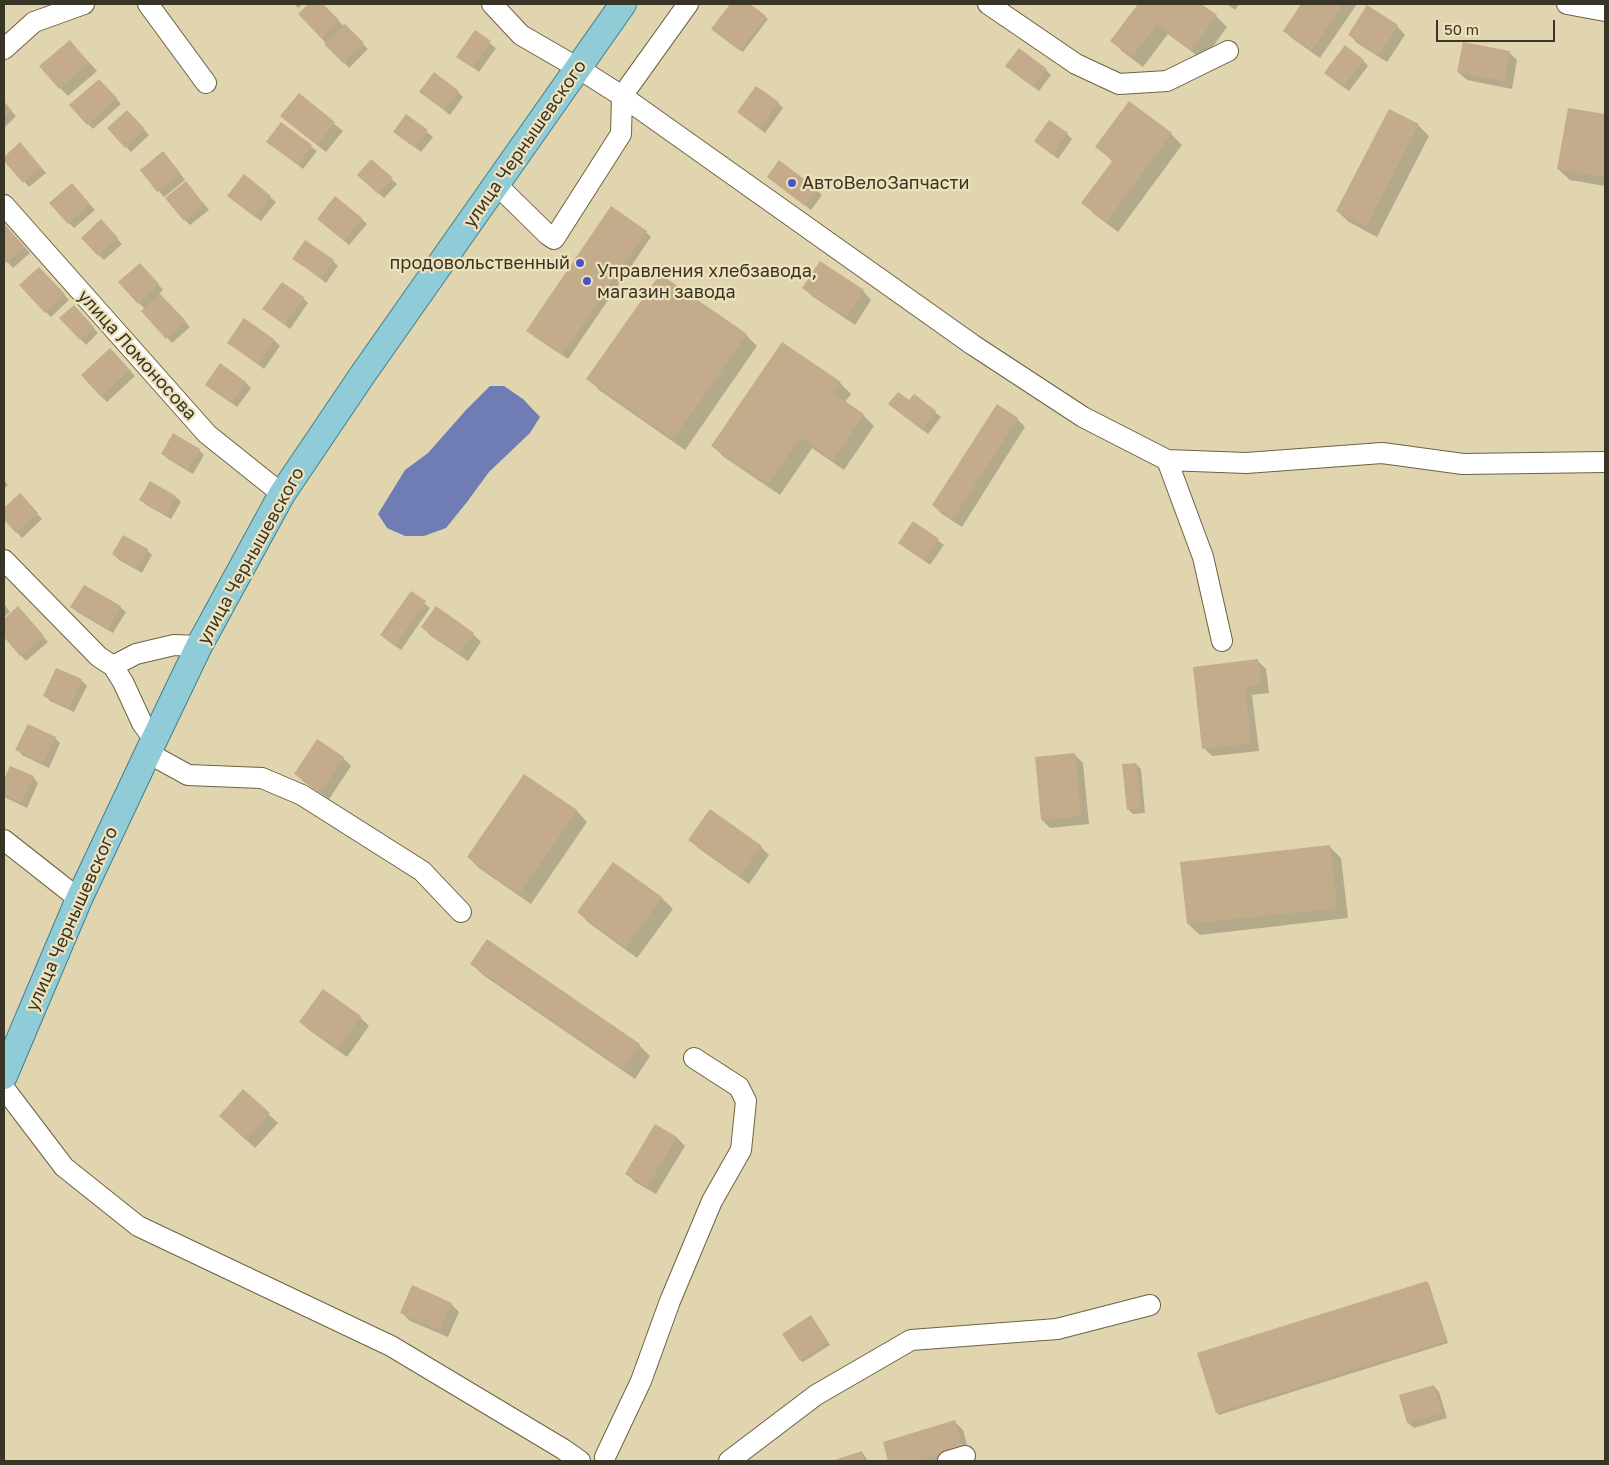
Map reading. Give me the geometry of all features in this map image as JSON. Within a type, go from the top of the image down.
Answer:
[{"type":"main road","name":"улица Чернышевского","points":[[4,1076],[79,899],[199,646],[282,494],[363,374],[623,4]]},
{"type":"street","points":[[4,49],[34,22],[84,4]]},
{"type":"street","points":[[148,4],[206,83]]},
{"type":"street","points":[[492,4],[521,35],[622,96],[973,345],[1083,417],[1167,460],[1246,463],[1382,453],[1462,464],[1605,462]]},
{"type":"street","points":[[497,185],[554,239],[621,134],[622,96],[688,4]]},
{"type":"street","points":[[988,4],[1076,64],[1119,84],[1167,81],[1228,51]]},
{"type":"street","points":[[1566,4],[1605,11]]},
{"type":"street","name":"улица Ломоносова","points":[[4,205],[207,434],[282,494]]},
{"type":"street","points":[[1167,460],[1203,557],[1222,641]]},
{"type":"street","points":[[4,560],[99,657],[113,666],[123,682],[151,747],[188,775],[262,778],[302,795],[422,871],[461,912]]},
{"type":"street","points":[[113,666],[136,654],[174,645],[199,646]]},
{"type":"street","points":[[4,840],[79,899]]},
{"type":"street","points":[[564,1449],[613,1459],[670,1301],[712,1202],[742,1150],[746,1102],[739,1087],[694,1058]]},
{"type":"street","points":[[4,1088],[64,1168],[138,1226],[391,1346],[564,1449],[580,1461]]},
{"type":"street","points":[[729,1461],[816,1395],[911,1340],[1057,1329],[1150,1305]]},
{"type":"water","points":[[490,386],[504,386],[523,399],[540,417],[530,433],[489,472],[446,528],[424,536],[405,536],[387,528],[378,514],[405,470],[428,453]]},
{"type":"building","points":[[308,4],[323,4],[339,20],[321,38],[298,14]]},
{"type":"building","points":[[730,4],[750,4],[766,16],[740,51],[711,29]]},
{"type":"building","points":[[1138,4],[1201,4],[1217,15],[1191,50],[1157,24],[1132,57],[1110,41]]},
{"type":"building","points":[[1301,4],[1343,4],[1312,50],[1283,31]]},
{"type":"building","points":[[1367,5],[1398,25],[1379,55],[1348,35]]},
{"type":"building","points":[[345,24],[364,43],[343,63],[324,44]]},
{"type":"building","points":[[475,30],[491,41],[473,68],[456,57]]},
{"type":"building","points":[[70,40],[89,63],[59,89],[39,66]]},
{"type":"building","points":[[1463,42],[1510,51],[1504,81],[1457,72]]},
{"type":"building","points":[[1345,45],[1364,60],[1343,87],[1324,73]]},
{"type":"building","points":[[1019,48],[1047,69],[1033,87],[1005,66]]},
{"type":"building","points":[[434,72],[459,91],[444,110],[419,92]]},
{"type":"building","points":[[99,79],[117,98],[87,125],[69,105]]},
{"type":"building","points":[[756,86],[779,102],[760,129],[737,112]]},
{"type":"building","points":[[299,93],[335,122],[317,145],[280,116]]},
{"type":"building","points":[[4,101],[12,111],[4,118]]},
{"type":"building","points":[[1129,101],[1172,133],[1106,222],[1081,203],[1113,160],[1095,147]]},
{"type":"building","points":[[1568,108],[1605,114],[1605,177],[1557,169]]},
{"type":"building","points":[[1389,109],[1419,124],[1366,227],[1336,211]]},
{"type":"building","points":[[127,110],[145,129],[125,148],[107,128]]},
{"type":"building","points":[[406,114],[428,130],[415,148],[393,132]]},
{"type":"building","points":[[1049,120],[1068,133],[1052,155],[1034,141]]},
{"type":"building","points":[[281,122],[312,145],[298,165],[266,142]]},
{"type":"building","points":[[20,142],[41,167],[23,183],[4,161],[4,157]]},
{"type":"building","points":[[163,151],[181,174],[157,192],[140,170]]},
{"type":"building","points":[[371,159],[393,178],[378,194],[357,175]]},
{"type":"building","name":"АвтоВелоЗапчасти","points":[[779,160],[817,189],[805,206],[767,177]]},
{"type":"building","points":[[244,174],[271,196],[255,217],[227,196]]},
{"type":"building","points":[[186,181],[204,205],[184,221],[165,198]]},
{"type":"building","points":[[72,183],[90,204],[68,224],[49,203]]},
{"type":"building","points":[[335,196],[362,218],[344,241],[317,219]]},
{"type":"building","name":"Управления хлебзавода, магазин завода","points":[[611,206],[647,231],[562,355],[526,331]]},
{"type":"building","points":[[101,219],[118,238],[98,256],[81,238]]},
{"type":"building","points":[[5,225],[25,247],[7,263],[4,260]]},
{"type":"building","points":[[305,240],[334,260],[321,278],[292,259]]},
{"type":"building","points":[[820,261],[864,290],[846,317],[802,288]]},
{"type":"building","points":[[140,263],[159,284],[138,304],[118,282]]},
{"type":"building","points":[[39,267],[65,294],[45,313],[19,285]]},
{"type":"building","points":[[660,274],[747,334],[673,439],[586,379]]},
{"type":"building","points":[[282,282],[304,297],[285,325],[262,309]]},
{"type":"building","points":[[160,294],[186,321],[166,339],[141,311]]},
{"type":"building","points":[[74,305],[94,327],[80,340],[59,318]]},
{"type":"building","points":[[244,318],[275,340],[258,364],[227,343]]},
{"type":"building","points":[[782,342],[841,382],[833,393],[864,414],[833,460],[800,437],[768,485],[711,446]]},
{"type":"building","points":[[110,348],[130,370],[101,397],[81,375]]},
{"type":"building","points":[[220,363],[246,382],[231,403],[205,385]]},
{"type":"building","points":[[898,392],[909,400],[914,394],[936,411],[922,430],[888,404]]},
{"type":"building","points":[[997,404],[1018,418],[953,519],[932,505]]},
{"type":"building","points":[[173,433],[200,449],[188,469],[161,454]]},
{"type":"building","points":[[150,481],[176,496],[166,515],[139,500]]},
{"type":"building","points":[[20,493],[38,513],[16,533],[4,520],[4,508]]},
{"type":"building","points":[[913,521],[939,539],[924,561],[898,543]]},
{"type":"building","points":[[123,535],[148,549],[136,569],[112,554]]},
{"type":"building","points":[[84,585],[121,606],[108,629],[70,607]]},
{"type":"building","points":[[411,591],[426,601],[395,646],[380,635]]},
{"type":"building","points":[[18,606],[44,636],[20,656],[4,637],[4,619]]},
{"type":"building","points":[[436,606],[474,633],[459,654],[421,627]]},
{"type":"building","points":[[1258,659],[1261,685],[1245,687],[1251,743],[1202,749],[1193,667]]},
{"type":"building","points":[[56,668],[82,679],[69,708],[43,696]]},
{"type":"building","points":[[28,724],[56,737],[43,763],[15,750]]},
{"type":"building","points":[[317,739],[344,757],[321,792],[294,774]]},
{"type":"building","points":[[1075,753],[1081,816],[1041,820],[1035,757]]},
{"type":"building","points":[[1136,763],[1141,808],[1127,810],[1122,764]]},
{"type":"building","points":[[10,766],[34,776],[22,803],[4,795],[4,779]]},
{"type":"building","points":[[524,774],[577,810],[519,894],[467,857]]},
{"type":"building","points":[[710,809],[762,846],[740,876],[688,840]]},
{"type":"building","points":[[1330,845],[1337,908],[1187,924],[1180,862]]},
{"type":"building","points":[[613,862],[662,897],[626,948],[577,912]]},
{"type":"building","points":[[487,939],[640,1044],[623,1069],[470,964]]},
{"type":"building","points":[[323,989],[361,1016],[338,1049],[299,1022]]},
{"type":"building","points":[[243,1089],[270,1113],[246,1140],[219,1116]]},
{"type":"building","points":[[655,1124],[677,1137],[647,1187],[625,1174]]},
{"type":"building","points":[[1427,1281],[1446,1341],[1216,1413],[1197,1353]]},
{"type":"building","points":[[412,1285],[452,1303],[439,1330],[400,1313]]},
{"type":"building","points":[[811,1315],[828,1342],[800,1361],[782,1334]]},
{"type":"building","points":[[1434,1385],[1442,1413],[1407,1423],[1399,1395]]},
{"type":"building","points":[[955,1420],[963,1448],[918,1461],[888,1461],[883,1442]]},
{"type":"building","points":[[862,1451],[865,1461],[832,1461]]},
{"type":"place","name":"АвтоВелоЗапчасти","points":[[792,183]]},
{"type":"place","name":"продовольственный","points":[[580,263]]},
{"type":"place","name":"Управления хлебзавода, магазин завода","points":[[587,281]]}]
